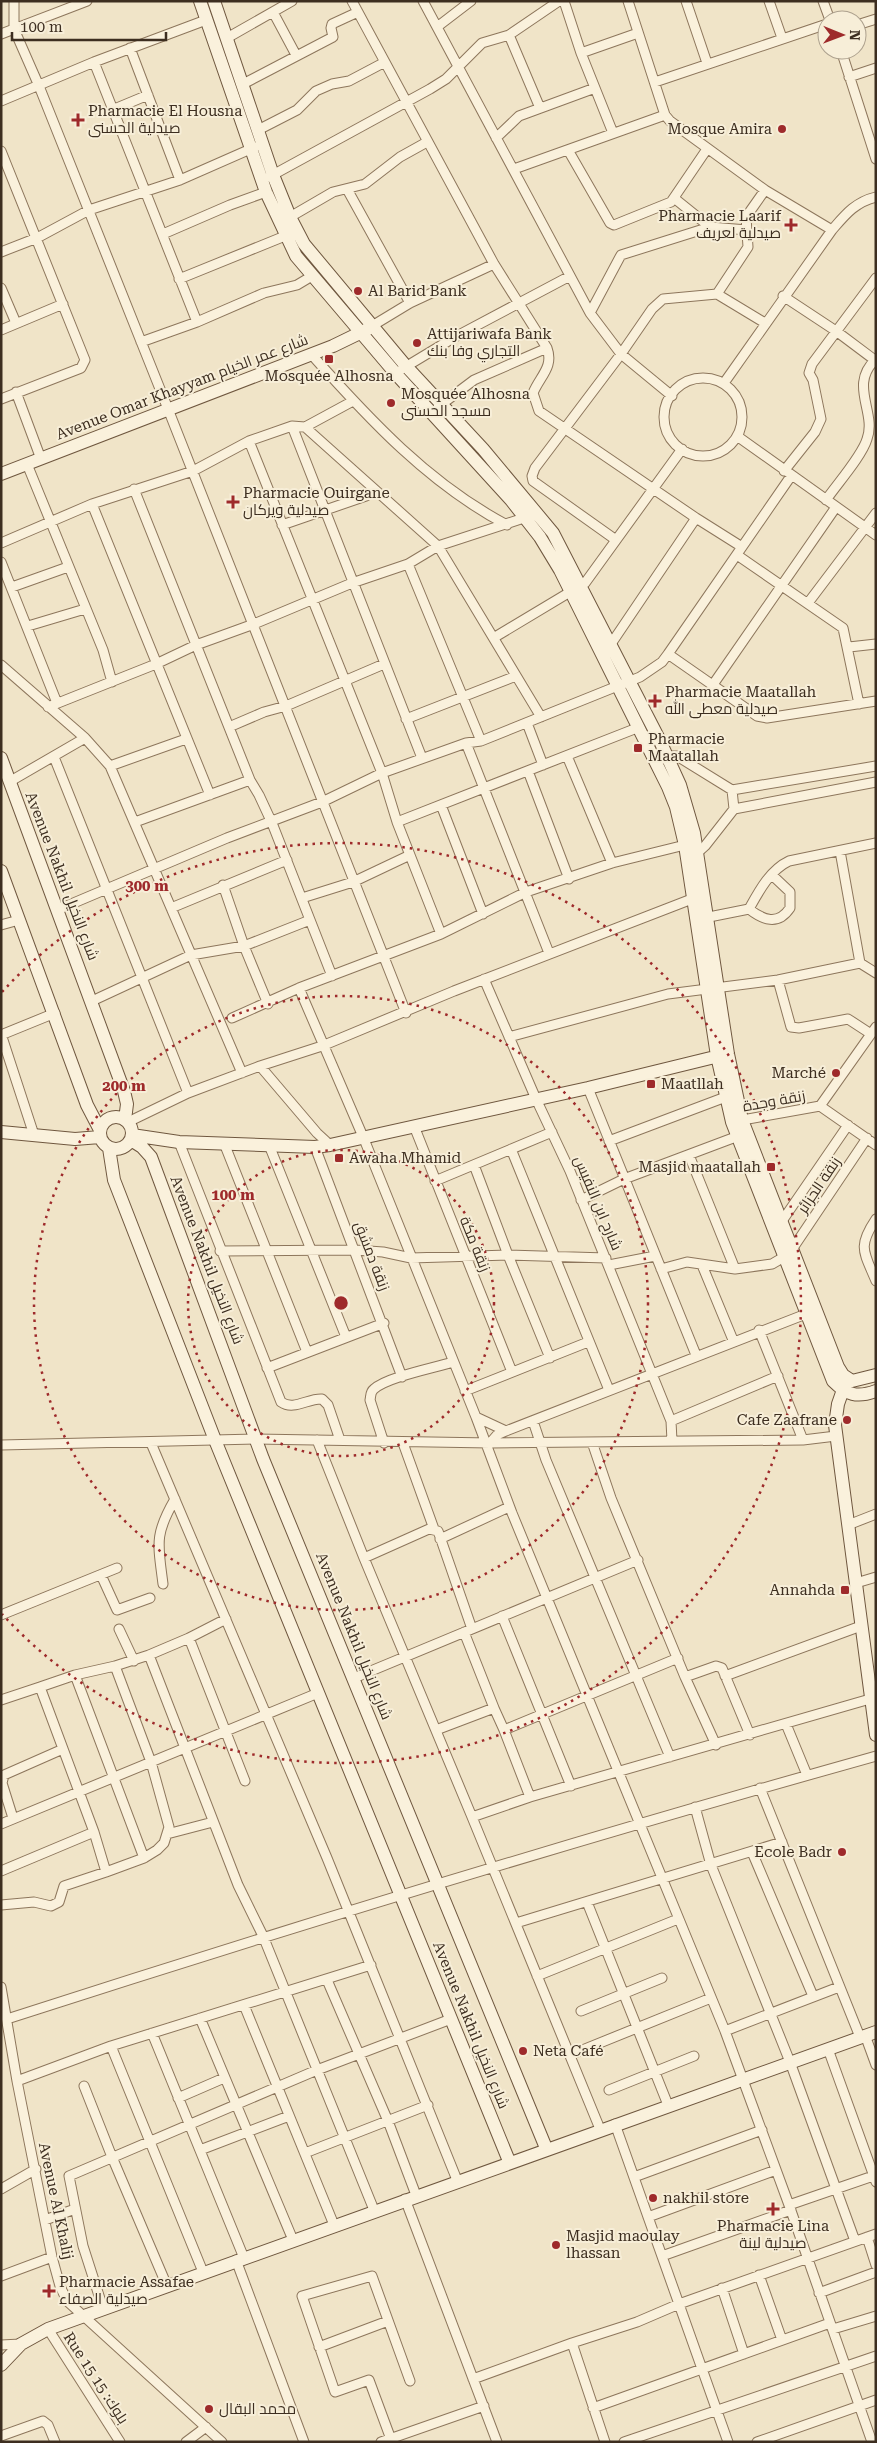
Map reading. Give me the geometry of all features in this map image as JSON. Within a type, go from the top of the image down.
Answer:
[{"type":"street","points":[[14,1],[14,29],[39,86],[254,624],[353,882],[406,1013]]},
{"type":"street","points":[[1,34],[87,1]]},
{"type":"street","points":[[200,1],[257,146],[285,236],[312,276],[366,329]]},
{"type":"street","points":[[214,1],[258,130],[257,146]]},
{"type":"street","points":[[227,38],[292,1]]},
{"type":"street","points":[[352,1],[494,264],[547,348],[550,361],[536,386],[533,398],[540,411],[696,518],[742,547]]},
{"type":"street","points":[[423,1],[590,313],[621,354],[672,396]]},
{"type":"street","points":[[437,27],[471,1]]},
{"type":"street","points":[[163,234],[267,182],[407,102],[446,79],[482,43],[509,35],[559,1]]},
{"type":"street","points":[[564,1],[613,133]]},
{"type":"street","points":[[686,1],[707,63]]},
{"type":"street","points":[[769,1],[782,38]]},
{"type":"street","points":[[630,2],[638,33],[666,115],[706,149],[764,190],[832,230]]},
{"type":"street","points":[[273,12],[296,55]]},
{"type":"street","points":[[243,84],[296,55],[333,38],[331,26],[358,12]]},
{"type":"street","points":[[1,101],[94,62],[206,20]]},
{"type":"street","points":[[655,82],[817,27]]},
{"type":"street","points":[[582,53],[638,33]]},
{"type":"street","points":[[509,35],[540,108]]},
{"type":"street","points":[[130,48],[180,180]]},
{"type":"street","points":[[844,60],[876,159]]},
{"type":"street","points":[[94,62],[146,190],[178,279],[196,322]]},
{"type":"street","points":[[258,130],[297,110],[316,91],[332,84],[349,81],[385,62]]},
{"type":"street","points":[[849,77],[876,68]]},
{"type":"street","points":[[496,138],[519,116],[595,88]]},
{"type":"street","points":[[112,110],[148,95]]},
{"type":"street","points":[[514,169],[666,115]]},
{"type":"street","points":[[290,217],[328,194],[365,184],[400,158],[427,142]]},
{"type":"street","points":[[1,252],[37,238],[89,210],[180,180],[257,146]]},
{"type":"street","points":[[568,150],[610,223],[614,225],[665,206],[674,198],[706,149]]},
{"type":"street","points":[[1,151],[3,162],[37,238],[85,358],[85,363],[81,368],[1,398]]},
{"type":"street","points":[[267,182],[312,254],[366,329],[532,515],[555,562],[576,590],[609,643],[637,728],[662,760],[685,845],[693,856]]},
{"type":"street","points":[[347,189],[410,303]]},
{"type":"street","points":[[717,294],[748,247],[746,217],[764,190]]},
{"type":"street","points":[[724,383],[832,230],[847,212],[858,203],[876,197]]},
{"type":"street","points":[[674,198],[710,227]]},
{"type":"street","points":[[590,313],[621,255],[710,227],[747,230]]},
{"type":"street","points":[[178,279],[285,236]]},
{"type":"street","points":[[366,329],[410,303],[494,264]]},
{"type":"street","points":[[141,342],[196,322],[264,293],[297,285],[312,276]]},
{"type":"street","points":[[401,370],[518,303],[570,276]]},
{"type":"street","points":[[57,910],[227,838],[272,823],[322,802],[382,773],[466,743],[482,741],[624,685],[652,669],[668,654],[737,555],[818,426],[821,419],[813,380],[808,373],[812,364],[876,278]]},
{"type":"street","points":[[1,288],[16,323]]},
{"type":"street","points":[[866,293],[876,291]]},
{"type":"street","points":[[616,540],[533,481],[532,476],[535,468],[621,354],[652,309],[663,299],[717,294],[765,323]]},
{"type":"street","points":[[784,296],[875,360],[867,371],[862,392],[869,429],[867,441],[826,500]]},
{"type":"street","points":[[1,330],[63,304]]},
{"type":"street","name":"Avenue Omar Khayyam شارع عمر الخيام","points":[[1,474],[349,340],[366,329]]},
{"type":"street","points":[[436,408],[474,380],[547,348]]},
{"type":"street","points":[[311,354],[353,401],[414,461],[438,481],[507,525]]},
{"type":"street","points":[[700,377],[712,378],[724,383],[733,391],[739,402],[742,414],[738,436],[728,447],[704,456],[692,454],[682,449],[672,441],[666,430],[664,418],[665,407],[678,386],[688,380],[700,377]]},
{"type":"street","points":[[16,392],[41,459]]},
{"type":"street","points":[[1,543],[52,523],[92,504],[193,471],[250,440],[292,426],[305,427],[353,401]]},
{"type":"street","points":[[292,426],[352,584],[422,758]]},
{"type":"street","points":[[305,427],[438,546],[495,637],[541,717]]},
{"type":"street","points":[[738,436],[876,535]]},
{"type":"street","points":[[250,440],[282,525],[382,773],[397,822],[441,934]]},
{"type":"street","points":[[495,637],[576,590],[595,571],[682,449]]},
{"type":"street","points":[[27,464],[103,650],[112,682]]},
{"type":"street","points":[[134,489],[250,780],[272,823],[332,976]]},
{"type":"street","points":[[282,525],[366,496],[375,491]]},
{"type":"street","points":[[92,504],[210,795]]},
{"type":"street","points":[[712,686],[780,585],[836,507]]},
{"type":"street","points":[[808,603],[876,513]]},
{"type":"street","points":[[53,705],[156,664],[196,645],[408,564],[438,546],[507,525],[532,515]]},
{"type":"street","points":[[609,643],[696,518]]},
{"type":"street","points":[[737,555],[843,628],[849,647],[858,704]]},
{"type":"street","points":[[1,562],[28,626],[53,705]]},
{"type":"street","points":[[408,564],[482,741]]},
{"type":"street","points":[[12,587],[68,567]]},
{"type":"street","points":[[576,590],[689,811],[693,856],[730,1095],[773,1231],[833,1381],[845,1385],[859,1396],[876,1391]]},
{"type":"street","points":[[28,626],[86,609]]},
{"type":"street","points":[[849,647],[876,644]]},
{"type":"street","points":[[668,654],[757,716],[767,718],[876,701]]},
{"type":"street","points":[[229,727],[264,712],[286,706],[384,664]]},
{"type":"street","points":[[1,665],[53,705],[110,766],[242,1073]]},
{"type":"street","points":[[406,719],[464,698],[516,676]]},
{"type":"street","points":[[527,723],[543,765]]},
{"type":"street","points":[[397,822],[637,728]]},
{"type":"street","points":[[10,782],[20,774],[54,757],[85,738]]},
{"type":"street","points":[[110,766],[186,739]]},
{"type":"street","points":[[466,743],[549,954]]},
{"type":"street","points":[[567,756],[612,863]]},
{"type":"street","points":[[662,760],[676,756],[732,790],[876,766]]},
{"type":"street","points":[[54,757],[108,887],[141,978],[188,1093]]},
{"type":"street","name":"Avenue Nakhil شارع النخيل","points":[[1,758],[124,1091],[127,1104],[127,1121]]},
{"type":"street","points":[[528,771],[569,879]]},
{"type":"street","points":[[135,822],[250,780]]},
{"type":"street","points":[[693,856],[734,808],[876,782]]},
{"type":"street","points":[[732,790],[734,808]]},
{"type":"street","points":[[441,805],[483,914]]},
{"type":"street","points":[[709,917],[749,909],[772,875],[790,861],[876,843]]},
{"type":"street","points":[[232,1018],[268,1004],[299,988],[441,934],[526,892],[612,863],[685,845]]},
{"type":"street","points":[[840,851],[860,962],[876,973]]},
{"type":"street","points":[[302,898],[353,882],[410,855]]},
{"type":"street","points":[[171,908],[287,860]]},
{"type":"street","points":[[1,871],[55,1013],[87,1105],[100,1134],[109,1148],[122,1149],[132,1138]]},
{"type":"street","points":[[749,909],[758,916],[771,920],[779,919],[790,908],[790,892],[772,875]]},
{"type":"street","points":[[223,885],[244,946],[268,1004]]},
{"type":"street","points":[[700,896],[709,917],[713,990]]},
{"type":"street","points":[[127,1121],[188,1093],[260,1066],[322,1046],[406,1013],[484,979],[700,896]]},
{"type":"street","points":[[1,925],[19,920]]},
{"type":"street","points":[[92,1001],[191,955],[244,946],[310,920]]},
{"type":"street","points":[[509,1037],[668,994],[713,990],[778,980],[860,962]]},
{"type":"street","name":"شارح ابن النفيس","points":[[484,979],[552,1132],[652,1372],[671,1421],[672,1441]]},
{"type":"street","points":[[778,980],[791,1027],[799,1028],[848,1019],[873,1031],[820,1106],[876,1145]]},
{"type":"street","points":[[299,988],[322,1046],[364,1139],[452,1362],[488,1443],[509,1507],[725,2031],[790,2208],[872,2442]]},
{"type":"street","points":[[34,1135],[1,1035],[55,1013]]},
{"type":"street","points":[[132,1138],[179,1142],[314,1147],[330,1145],[588,1088],[723,1055]]},
{"type":"street","points":[[260,1066],[317,1133],[330,1145]]},
{"type":"street","points":[[588,1088],[696,1355]]},
{"type":"street","points":[[609,1141],[730,1095]]},
{"type":"street","name":"زنقة وجدة","points":[[737,1121],[820,1106]]},
{"type":"street","points":[[100,1134],[108,1119],[119,1117],[127,1121],[132,1138],[148,1153]]},
{"type":"street","name":"زنقة الجزائر","points":[[773,1231],[782,1221],[848,1125]]},
{"type":"street","name":"زنقة مكة","points":[[414,1126],[512,1372]]},
{"type":"street","points":[[1,1132],[75,1139],[100,1134]]},
{"type":"street","points":[[435,1181],[552,1132]]},
{"type":"street","points":[[581,1200],[624,1179],[742,1135]]},
{"type":"street","points":[[742,1135],[782,1221],[845,1385],[836,1416],[836,1436],[876,1735]]},
{"type":"street","name":"زنقة الجزائر","points":[[784,1258],[793,1248],[867,1138]]},
{"type":"street","points":[[148,1153],[148,1144],[152,1139]]},
{"type":"street","points":[[179,1142],[220,1251],[281,1402],[286,1405],[322,1399],[328,1405],[340,1440]]},
{"type":"street","points":[[224,1143],[307,1352]]},
{"type":"street","points":[[269,1145],[346,1337]]},
{"type":"street","name":"زنقة دمشق","points":[[314,1147],[384,1323],[402,1377]]},
{"type":"street","name":"Avenue Nakhil شارع النخيل","points":[[109,1148],[114,1180],[215,1440],[509,2161]]},
{"type":"street","points":[[511,1148],[609,1390]]},
{"type":"street","name":"Avenue Nakhil شارع النخيل","points":[[148,1153],[256,1439],[546,2148]]},
{"type":"street","points":[[689,1155],[735,1269]]},
{"type":"street","points":[[474,1165],[550,1358]]},
{"type":"street","points":[[875,1276],[862,1245],[865,1235],[876,1219]]},
{"type":"street","points":[[220,1251],[355,1250],[383,1252],[412,1258],[466,1258],[508,1255],[554,1256],[607,1262],[655,1256]]},
{"type":"street","points":[[661,1270],[679,1263],[735,1269],[772,1264],[784,1258]]},
{"type":"street","points":[[702,1265],[733,1340]]},
{"type":"street","points":[[488,1443],[497,1435],[506,1431],[733,1340],[806,1314]]},
{"type":"street","points":[[267,1368],[384,1323]]},
{"type":"street","points":[[759,1330],[803,1440]]},
{"type":"street","points":[[465,1391],[588,1342]]},
{"type":"street","points":[[384,1443],[373,1412],[371,1393],[381,1385],[452,1362]]},
{"type":"street","points":[[845,1385],[876,1375]]},
{"type":"street","points":[[671,1421],[778,1376]]},
{"type":"street","points":[[476,1417],[506,1431]]},
{"type":"street","points":[[533,1421],[595,1578],[670,1757]]},
{"type":"street","points":[[1,1445],[256,1439],[340,1440],[384,1443],[803,1440],[836,1436]]},
{"type":"street","points":[[317,1440],[600,2129]]},
{"type":"street","points":[[152,1442],[349,1911],[457,2180]]},
{"type":"street","points":[[592,1442],[605,1480],[716,1745]]},
{"type":"street","points":[[403,1443],[434,1529],[440,1539],[494,1708],[530,1797]]},
{"type":"street","points":[[163,1584],[157,1541],[165,1517],[175,1499]]},
{"type":"street","points":[[440,1539],[509,1507]]},
{"type":"street","points":[[848,1525],[876,1514]]},
{"type":"street","points":[[364,1558],[429,1529],[434,1529]]},
{"type":"street","points":[[354,1678],[638,1560]]},
{"type":"street","points":[[1,1615],[117,1568]]},
{"type":"street","points":[[101,1576],[117,1610],[150,1598]]},
{"type":"street","points":[[856,1583],[876,1577]]},
{"type":"street","points":[[502,1616],[571,1786]]},
{"type":"street","points":[[1,1700],[75,1675],[134,1661],[188,1638],[226,1619]]},
{"type":"street","points":[[725,1676],[861,1626]]},
{"type":"street","points":[[119,1629],[134,1661]]},
{"type":"street","points":[[188,1638],[245,1781]]},
{"type":"street","points":[[150,1655],[238,1885],[263,1936],[374,2210]]},
{"type":"street","points":[[504,1730],[678,1658]]},
{"type":"street","points":[[1,1905],[34,1902],[51,1906],[59,1902],[64,1886],[144,1858],[157,1850],[167,1834],[169,1826],[167,1815],[151,1762],[115,1666]]},
{"type":"street","points":[[686,1677],[716,1666],[722,1668],[750,1735]]},
{"type":"street","points":[[75,1675],[112,1778],[144,1858]]},
{"type":"street","points":[[40,1687],[94,1832],[106,1872]]},
{"type":"street","points":[[1,1824],[318,1693]]},
{"type":"street","points":[[472,1817],[530,1797],[716,1745],[870,1699]]},
{"type":"street","points":[[436,1730],[494,1708]]},
{"type":"street","points":[[786,1724],[807,1776]]},
{"type":"street","points":[[13,1818],[2,1783],[4,1775],[63,1749]]},
{"type":"street","points":[[7,2019],[263,1936],[760,1788],[876,1756]]},
{"type":"street","points":[[760,1788],[839,1987],[867,2035],[876,2065]]},
{"type":"street","points":[[696,1808],[711,1865],[790,2062],[855,2241]]},
{"type":"street","points":[[167,1834],[213,1822]]},
{"type":"street","points":[[1,1871],[94,1832]]},
{"type":"street","points":[[516,1923],[782,1842]]},
{"type":"street","points":[[752,1852],[813,1996]]},
{"type":"street","points":[[587,1902],[668,2105]]},
{"type":"street","points":[[537,1976],[678,1919]]},
{"type":"street","points":[[17,2080],[111,2046],[370,1965]]},
{"type":"street","points":[[581,2011],[662,1978]]},
{"type":"street","points":[[327,1980],[388,2121],[411,2197],[473,2379],[498,2442]]},
{"type":"street","points":[[725,2031],[770,2012],[839,1987]]},
{"type":"street","name":"Avenue Al Khalij","points":[[1,1988],[52,2257],[60,2286],[67,2300],[82,2316],[222,2442]]},
{"type":"street","points":[[570,2054],[711,1998]]},
{"type":"street","points":[[244,2004],[334,2225]]},
{"type":"street","points":[[200,2018],[293,2240]]},
{"type":"street","points":[[104,2308],[83,2246],[69,2176],[148,2140],[317,2070],[399,2037],[451,2019]]},
{"type":"street","points":[[152,2033],[200,2150],[304,2442]]},
{"type":"street","points":[[1,2364],[21,2344],[48,2329],[82,2316],[509,2161],[867,2035]]},
{"type":"street","points":[[111,2046],[203,2272]]},
{"type":"street","points":[[662,2256],[836,2189],[875,2178],[828,2048]]},
{"type":"street","points":[[609,2090],[654,2070],[694,2056]]},
{"type":"street","points":[[178,2098],[224,2078]]},
{"type":"street","points":[[84,2086],[166,2286]]},
{"type":"street","points":[[305,2153],[428,2105]]},
{"type":"street","points":[[200,2150],[290,2116]]},
{"type":"street","points":[[615,2124],[728,2442]]},
{"type":"street","points":[[634,2176],[762,2130]]},
{"type":"street","points":[[1,2189],[36,2169]]},
{"type":"street","points":[[648,2217],[776,2170]]},
{"type":"street","points":[[45,2220],[75,2210]]},
{"type":"street","points":[[473,2379],[572,2343],[637,2322],[722,2288],[871,2236],[876,2265]]},
{"type":"street","points":[[1,2276],[52,2257]]},
{"type":"street","points":[[819,2293],[876,2272]]},
{"type":"street","points":[[759,2275],[782,2340]]},
{"type":"street","points":[[391,2440],[369,2380],[335,2392],[302,2296],[372,2276],[410,2381]]},
{"type":"street","points":[[722,2288],[744,2354]]},
{"type":"street","points":[[593,2408],[782,2340],[876,2316]]},
{"type":"street","points":[[319,2347],[388,2321]]},
{"type":"street","name":"Rue 15 بلوك: 15","points":[[48,2329],[120,2442]]},
{"type":"street","points":[[572,2343],[605,2442]]},
{"type":"street","points":[[1,2345],[21,2344]]},
{"type":"street","points":[[624,2442],[846,2368],[876,2356]]},
{"type":"street","points":[[758,2442],[876,2400]]},
{"type":"street","points":[[380,2442],[391,2440],[484,2406]]},
{"type":"street","points":[[1,2436],[43,2422],[48,2425],[55,2442]]},
{"type":"street","points":[[186,2442],[206,2427]]},
{"type":"place","name":"Pharmacie El Housna صيدلية الحسنى","points":[[78,120]]},
{"type":"place","name":"Mosque Amira","points":[[782,129]]},
{"type":"place","name":"Pharmacie Laarif صيدلية لعريف","points":[[791,225]]},
{"type":"place","name":"Al Barid Bank","points":[[358,291]]},
{"type":"place","name":"Attijariwafa Bank التجاري وفا بنك","points":[[417,343]]},
{"type":"place","name":"Mosquée Alhosna","points":[[329,359]]},
{"type":"place","name":"Mosquée Alhosna مسجد الحسنى","points":[[391,403]]},
{"type":"place","name":"Pharmacie Ouirgane صيدلية ويركان","points":[[233,502]]},
{"type":"place","name":"Pharmacie Maatallah صيدلية معطى الله","points":[[655,701]]},
{"type":"place","name":"Pharmacie Maatallah","points":[[638,748]]},
{"type":"place","name":"Marché","points":[[836,1073]]},
{"type":"place","name":"Maatllah","points":[[651,1084]]},
{"type":"place","name":"Awaha Mhamid","points":[[339,1158]]},
{"type":"place","name":"Masjid maatallah","points":[[771,1167]]},
{"type":"place","name":"Cafe Zaafrane","points":[[847,1420]]},
{"type":"place","name":"Annahda","points":[[845,1590]]},
{"type":"place","name":"Ecole Badr","points":[[842,1852]]},
{"type":"place","name":"Neta Café","points":[[523,2051]]},
{"type":"place","name":"nakhil store","points":[[653,2198]]},
{"type":"place","name":"Pharmacie Lina صيدلية لينة","points":[[773,2209]]},
{"type":"place","name":"Masjid maoulay lhassan","points":[[556,2245]]},
{"type":"place","name":"Pharmacie Assafae صيدلية الصفاء","points":[[49,2291]]},
{"type":"place","name":"محمد البقال","points":[[209,2409]]}]
